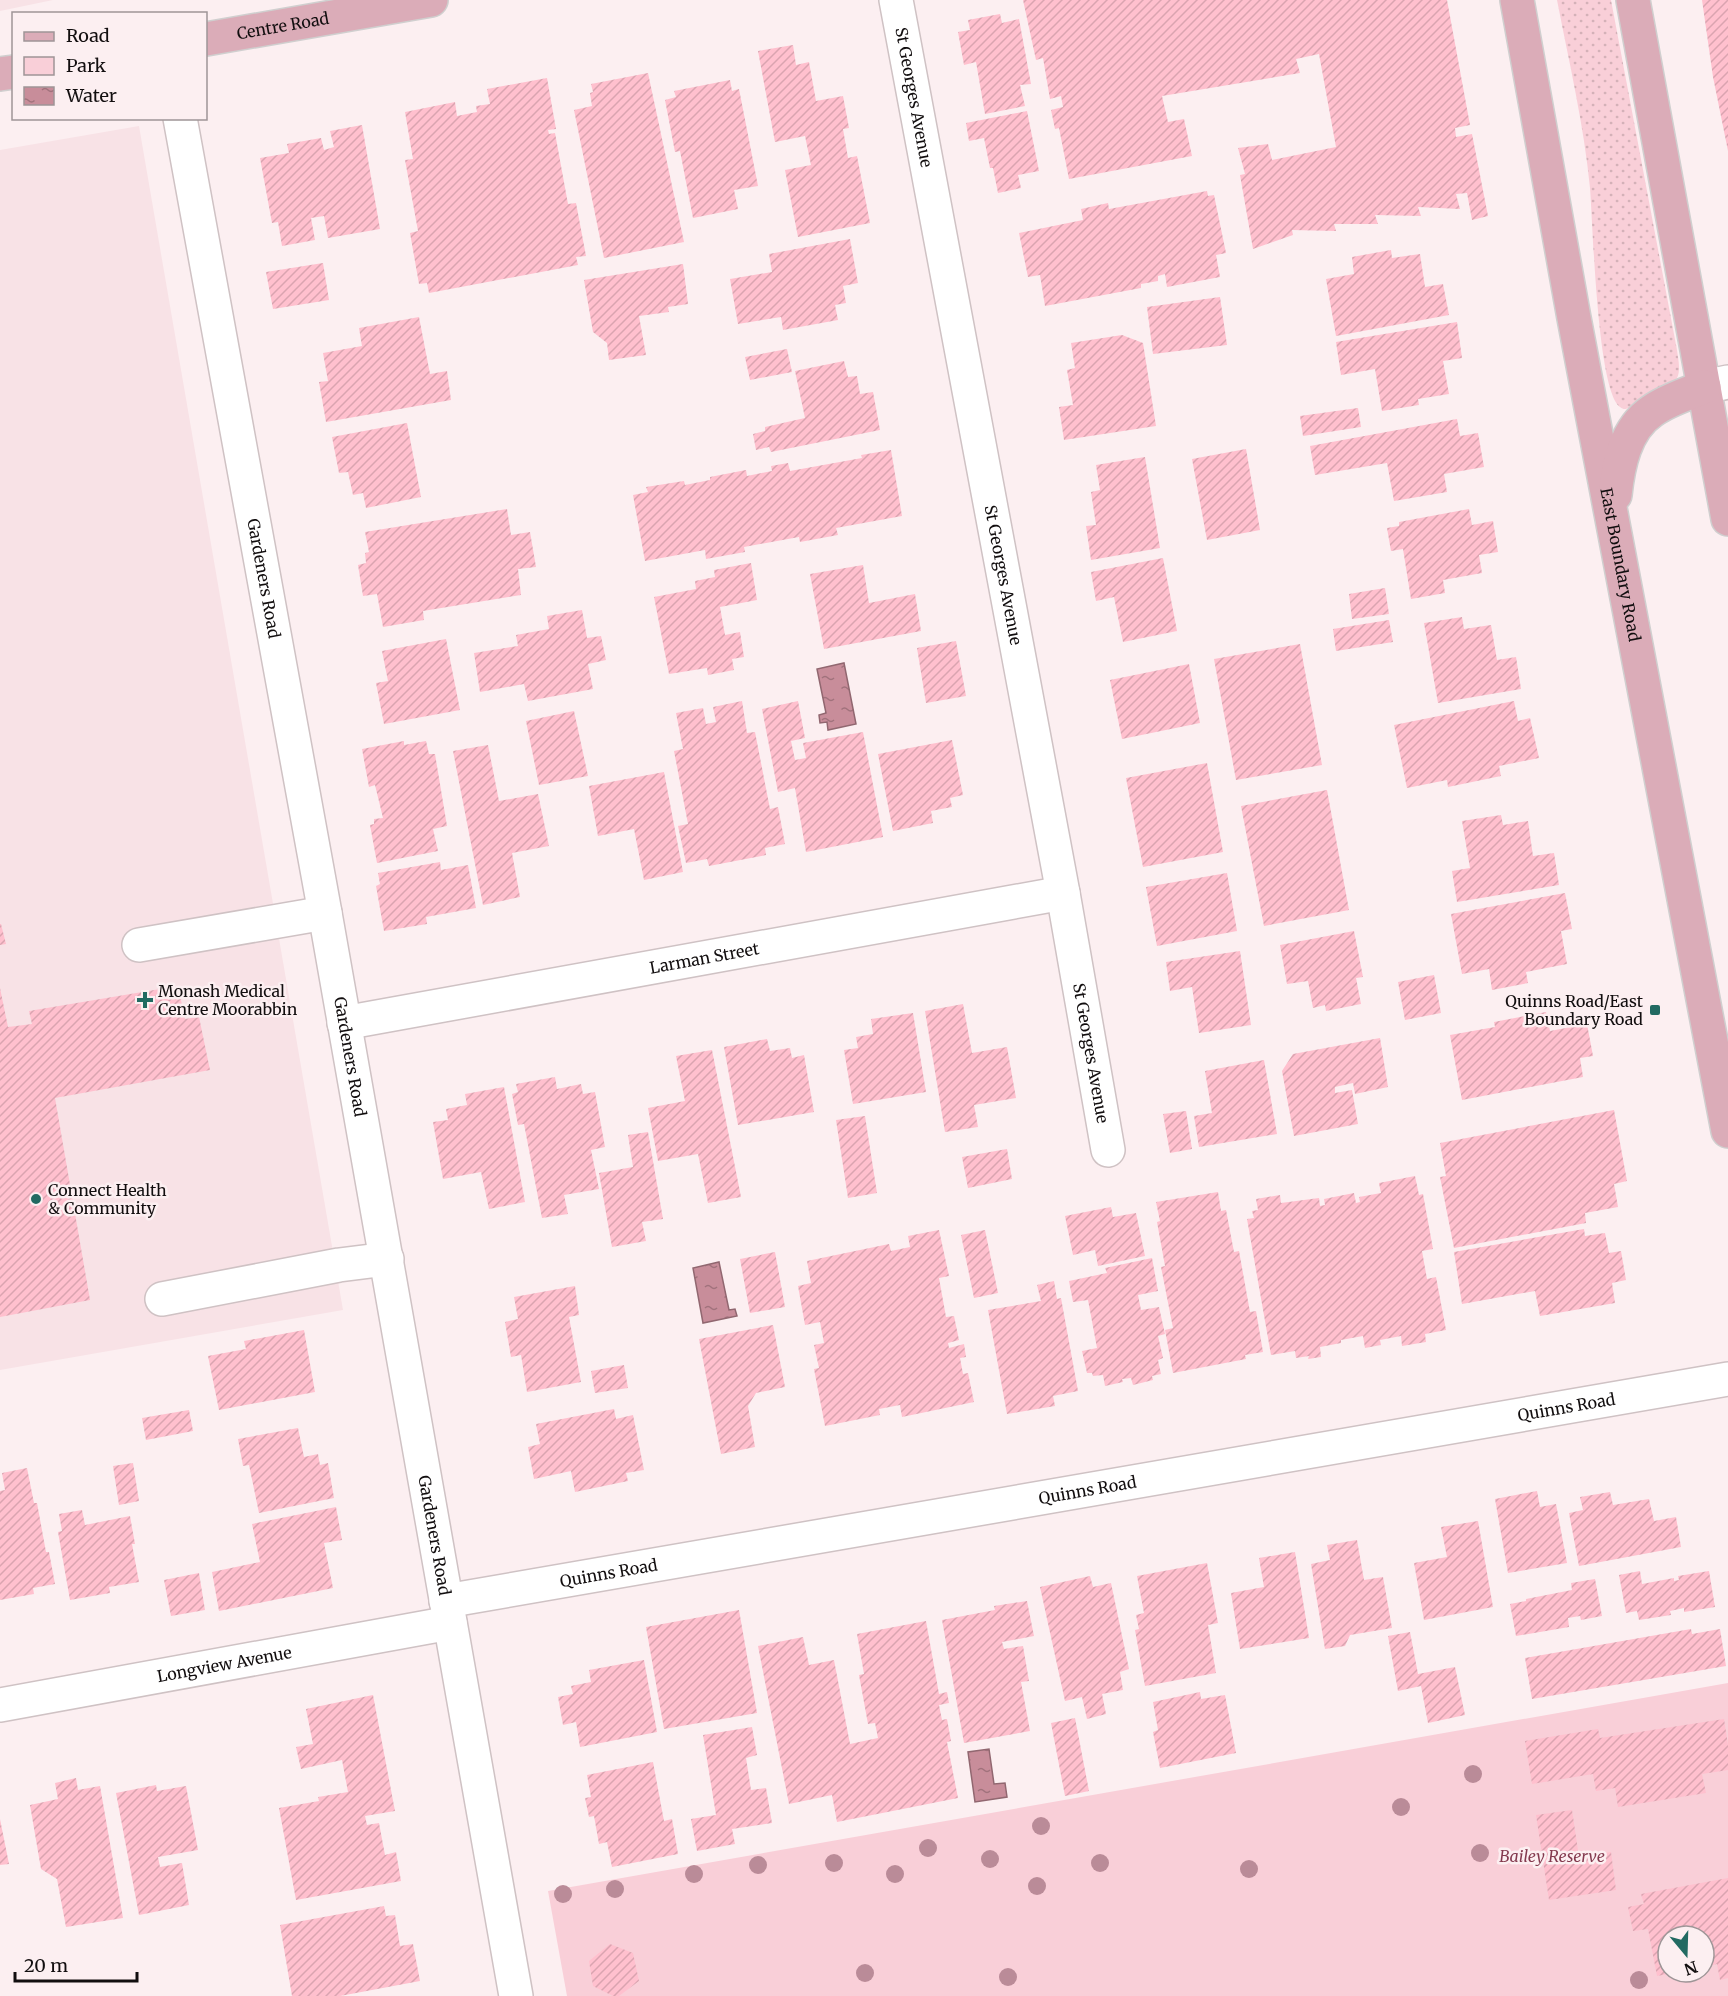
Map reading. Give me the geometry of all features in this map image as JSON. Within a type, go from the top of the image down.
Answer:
[{"type":"main road","name":"Centre Road","points":[[207,39],[431,0]]},
{"type":"main road","name":"East Boundary Road","points":[[1517,0],[1728,1131]]},
{"type":"main road","points":[[1633,0],[1716,385],[1728,519]]},
{"type":"main road","points":[[1612,515],[1617,476],[1624,450],[1633,430],[1652,410],[1716,385]]},
{"type":"street","name":"St Georges Avenue","points":[[896,0],[1063,893],[1108,1150]]},
{"type":"street","name":"Gardeners Road","points":[[180,120],[387,1259],[516,1996]]},
{"type":"street","name":"Larman Street","points":[[344,1023],[1063,893]]},
{"type":"street","points":[[139,945],[325,913]]},
{"type":"street","points":[[162,1299],[339,1265],[387,1259]]},
{"type":"street","name":"Quinns Road","points":[[448,1612],[1728,1379]]},
{"type":"street","name":"Longview Avenue","points":[[0,1705],[448,1612]]},
{"type":"shaded area","points":[[0,0],[53,0],[0,11]]},
{"type":"shaded area","name":"Monash Medical Centre Moorabbin","points":[[139,126],[343,1310],[0,1370],[0,150]]},
{"type":"green space","points":[[1557,0],[1611,0],[1677,350],[1679,371],[1674,382],[1625,409],[1620,407],[1612,394],[1606,371],[1601,340],[1590,188],[1584,141]]},
{"type":"green space","name":"Bailey Reserve","points":[[1728,1683],[1728,1996],[567,1996],[548,1891]]},
{"type":"water","points":[[844,663],[856,724],[828,730],[827,722],[820,723],[819,715],[826,713],[817,669]]},
{"type":"water","points":[[719,1262],[729,1310],[735,1309],[737,1316],[703,1323],[693,1268]]},
{"type":"water","points":[[989,1749],[994,1784],[1005,1783],[1007,1797],[975,1802],[968,1752]]},
{"type":"building","points":[[1023,0],[1447,0],[1470,125],[1455,128],[1456,137],[1472,134],[1488,216],[1472,220],[1467,193],[1456,194],[1460,209],[1418,207],[1421,216],[1375,215],[1378,224],[1334,224],[1336,231],[1292,230],[1293,235],[1253,249],[1240,175],[1245,174],[1238,148],[1268,144],[1272,160],[1336,147],[1319,54],[1296,59],[1300,73],[1162,96],[1168,122],[1184,119],[1192,156],[1069,179],[1059,128],[1055,129],[1051,110],[1063,107],[1061,96],[1050,99],[1043,58],[1036,60]]},
{"type":"building","points":[[1702,0],[1728,0],[1728,151],[1713,77]]},
{"type":"building","points":[[1000,14],[1002,23],[1019,19],[1031,84],[1020,85],[1025,106],[985,114],[976,62],[964,65],[958,32],[970,30],[968,20]]},
{"type":"building","points":[[793,45],[796,65],[809,62],[816,101],[843,96],[849,128],[843,129],[848,158],[857,156],[870,223],[798,237],[785,170],[811,165],[805,136],[775,142],[758,51]]},
{"type":"building","points":[[648,73],[684,242],[604,258],[574,110],[592,106],[591,84]]},
{"type":"building","points":[[547,78],[556,129],[548,130],[549,134],[555,133],[568,204],[576,203],[586,256],[576,257],[578,265],[429,293],[427,283],[419,284],[410,233],[418,231],[405,160],[413,159],[405,112],[455,102],[457,116],[477,112],[476,106],[490,104],[487,89]]},
{"type":"building","points":[[730,80],[732,91],[739,89],[758,186],[734,190],[738,209],[693,218],[680,151],[675,152],[665,100],[676,97],[674,91]]},
{"type":"building","points":[[1027,111],[1039,171],[1018,175],[1021,188],[998,193],[984,138],[969,141],[966,123]]},
{"type":"building","points":[[362,125],[380,229],[328,238],[324,216],[311,218],[315,240],[282,246],[278,222],[272,223],[260,158],[289,153],[287,144],[321,138],[324,150],[334,147],[330,131]]},
{"type":"building","points":[[1207,191],[1208,196],[1214,195],[1226,253],[1216,255],[1220,277],[1167,287],[1165,274],[1158,276],[1158,281],[1141,284],[1141,288],[1045,306],[1040,275],[1028,277],[1019,233],[1083,220],[1081,209],[1108,203],[1109,209]]},
{"type":"building","points":[[850,239],[858,283],[843,286],[846,303],[835,305],[838,320],[783,330],[781,317],[738,324],[730,279],[772,272],[769,254]]},
{"type":"building","points":[[1391,250],[1392,258],[1420,254],[1425,287],[1443,284],[1449,315],[1336,336],[1326,279],[1354,274],[1352,257]]},
{"type":"building","points":[[323,263],[329,300],[273,309],[266,272]]},
{"type":"building","points":[[683,264],[688,304],[668,307],[669,312],[639,316],[646,355],[609,360],[607,343],[593,332],[584,280]]},
{"type":"building","points":[[1220,297],[1227,345],[1153,354],[1147,307]]},
{"type":"building","points":[[419,317],[430,374],[447,371],[451,400],[326,422],[319,382],[328,381],[323,353],[362,346],[359,328]]},
{"type":"building","points":[[1457,322],[1462,358],[1443,361],[1449,394],[1418,399],[1419,405],[1382,411],[1375,369],[1341,375],[1336,342]]},
{"type":"building","points":[[1122,335],[1143,343],[1156,426],[1064,440],[1059,407],[1073,405],[1067,370],[1075,368],[1071,343]]},
{"type":"building","points":[[787,349],[792,372],[750,380],[745,357]]},
{"type":"building","points":[[844,361],[848,377],[857,376],[860,394],[873,392],[880,430],[771,452],[769,447],[756,450],[753,434],[765,431],[765,427],[805,418],[795,371]]},
{"type":"building","points":[[1358,408],[1361,427],[1303,436],[1300,416]]},
{"type":"building","points":[[1457,419],[1460,436],[1478,433],[1484,467],[1444,474],[1447,492],[1394,501],[1387,463],[1315,475],[1310,446]]},
{"type":"building","points":[[407,423],[421,497],[366,508],[363,493],[353,495],[348,472],[339,473],[332,437]]},
{"type":"building","points":[[1246,449],[1260,530],[1207,540],[1192,459]]},
{"type":"building","points":[[891,450],[902,516],[836,528],[838,535],[800,542],[799,537],[744,547],[745,552],[706,559],[705,550],[645,561],[633,495],[648,492],[646,487],[684,481],[685,485],[746,470],[747,476],[772,471],[771,466],[788,463],[790,471],[862,458],[861,455]]},
{"type":"building","points":[[1145,457],[1160,548],[1091,560],[1086,526],[1096,525],[1091,492],[1100,490],[1096,465]]},
{"type":"building","points":[[507,509],[511,535],[530,532],[536,567],[518,569],[521,595],[423,611],[424,620],[383,627],[377,594],[363,596],[358,565],[366,563],[365,553],[369,552],[365,532]]},
{"type":"building","points":[[1469,509],[1472,525],[1493,521],[1498,552],[1479,555],[1482,573],[1443,580],[1445,593],[1411,599],[1403,549],[1391,551],[1387,528],[1399,526],[1399,522]]},
{"type":"building","points":[[1163,558],[1177,631],[1123,642],[1114,597],[1096,601],[1091,572]]},
{"type":"building","points":[[751,563],[757,600],[720,607],[725,635],[740,632],[744,657],[732,659],[734,670],[708,675],[707,668],[669,674],[654,597],[696,589],[695,581],[715,577],[714,570]]},
{"type":"building","points":[[863,565],[869,603],[915,594],[921,631],[824,649],[810,574]]},
{"type":"building","points":[[1385,588],[1389,614],[1352,619],[1349,594]]},
{"type":"building","points":[[582,610],[587,638],[601,636],[606,660],[588,664],[593,689],[528,701],[524,684],[480,692],[474,653],[518,646],[516,635],[549,629],[547,616]]},
{"type":"building","points":[[1462,617],[1464,629],[1491,625],[1497,660],[1516,657],[1521,689],[1438,703],[1424,623]]},
{"type":"building","points":[[1389,620],[1393,642],[1336,651],[1333,629]]},
{"type":"building","points":[[446,639],[460,710],[384,724],[376,683],[388,681],[382,651]]},
{"type":"building","points":[[956,641],[966,696],[926,703],[917,648]]},
{"type":"building","points":[[1300,644],[1322,765],[1236,780],[1214,659]]},
{"type":"building","points":[[1189,664],[1200,723],[1122,739],[1110,680]]},
{"type":"building","points":[[742,701],[747,733],[755,732],[770,809],[778,807],[785,844],[765,848],[766,855],[709,866],[707,859],[686,863],[678,826],[688,824],[674,751],[683,749],[676,713],[703,708],[706,724],[716,722],[713,707]]},
{"type":"building","points":[[798,701],[805,738],[791,741],[795,760],[806,758],[803,743],[863,732],[883,837],[806,852],[795,788],[778,792],[762,709]]},
{"type":"building","points":[[1514,701],[1518,721],[1530,718],[1539,758],[1499,766],[1501,776],[1448,787],[1447,780],[1407,788],[1394,725]]},
{"type":"building","points":[[574,711],[588,776],[539,785],[526,721]]},
{"type":"building","points":[[952,740],[963,795],[950,798],[952,807],[931,811],[933,823],[893,831],[878,754]]},
{"type":"building","points":[[404,741],[404,745],[426,741],[429,754],[435,754],[447,826],[433,829],[438,851],[377,863],[370,825],[374,824],[374,819],[383,818],[375,785],[369,787],[362,749]]},
{"type":"building","points":[[488,745],[499,801],[538,794],[549,846],[512,853],[520,897],[483,905],[453,751]]},
{"type":"building","points":[[1207,763],[1223,852],[1143,867],[1126,778]]},
{"type":"building","points":[[664,772],[683,872],[644,880],[634,829],[598,836],[589,786]]},
{"type":"building","points":[[1327,790],[1349,910],[1264,926],[1241,806]]},
{"type":"building","points":[[1501,815],[1503,825],[1528,821],[1533,856],[1554,853],[1559,885],[1457,902],[1452,871],[1470,868],[1462,821]]},
{"type":"building","points":[[440,862],[441,870],[468,865],[476,908],[426,917],[427,924],[384,931],[376,886],[380,884],[378,873]]},
{"type":"building","points":[[1227,873],[1237,931],[1157,946],[1146,887]]},
{"type":"building","points":[[1565,893],[1572,929],[1561,931],[1567,964],[1526,972],[1528,983],[1492,990],[1489,969],[1462,974],[1451,914]]},
{"type":"building","points":[[0,924],[6,944],[0,945]]},
{"type":"building","points":[[1354,931],[1363,977],[1356,978],[1361,1004],[1326,1011],[1325,1005],[1313,1008],[1308,981],[1287,984],[1280,945]]},
{"type":"building","points":[[1240,951],[1251,1025],[1199,1033],[1192,987],[1170,991],[1166,962]]},
{"type":"building","points":[[1434,975],[1441,1013],[1405,1020],[1398,982]]},
{"type":"building","name":"Connect Health & Community","points":[[178,986],[185,1019],[199,1017],[210,1070],[55,1098],[90,1300],[0,1317],[0,988],[8,1027],[32,1024],[29,1011]]},
{"type":"building","points":[[963,1004],[972,1053],[1007,1047],[1016,1098],[974,1105],[978,1127],[945,1132],[925,1011]]},
{"type":"building","points":[[1546,1012],[1550,1031],[1587,1024],[1593,1056],[1580,1058],[1583,1077],[1462,1100],[1450,1035],[1495,1027],[1494,1022]]},
{"type":"building","points":[[913,1013],[926,1092],[853,1104],[844,1050],[858,1048],[856,1037],[873,1034],[871,1019]]},
{"type":"building","points":[[1380,1038],[1388,1087],[1355,1094],[1353,1083],[1335,1087],[1335,1093],[1352,1090],[1358,1124],[1294,1136],[1282,1071],[1293,1054]]},
{"type":"building","points":[[767,1039],[770,1051],[790,1048],[792,1058],[804,1055],[814,1112],[738,1125],[724,1047]]},
{"type":"building","points":[[712,1050],[741,1197],[708,1203],[698,1154],[658,1161],[648,1108],[685,1101],[676,1056]]},
{"type":"building","points":[[1264,1060],[1277,1134],[1199,1147],[1194,1116],[1212,1113],[1205,1071]]},
{"type":"building","points":[[555,1077],[557,1089],[581,1084],[583,1094],[595,1092],[605,1147],[591,1150],[599,1189],[564,1195],[568,1214],[542,1218],[524,1124],[518,1125],[512,1094],[518,1092],[516,1084]]},
{"type":"building","points":[[504,1087],[525,1202],[489,1209],[481,1172],[443,1179],[433,1122],[448,1120],[446,1109],[467,1105],[465,1094]]},
{"type":"building","points":[[1614,1110],[1627,1181],[1614,1184],[1618,1207],[1585,1213],[1586,1223],[1454,1248],[1440,1177],[1446,1176],[1440,1143]]},
{"type":"building","points":[[1186,1111],[1192,1149],[1170,1153],[1163,1114]]},
{"type":"building","points":[[865,1116],[877,1193],[848,1198],[836,1120]]},
{"type":"building","points":[[648,1132],[663,1219],[642,1222],[646,1241],[612,1247],[599,1173],[633,1167],[628,1135]]},
{"type":"building","points":[[1007,1149],[1012,1179],[968,1188],[962,1157]]},
{"type":"building","points":[[1415,1176],[1419,1195],[1423,1194],[1433,1249],[1422,1251],[1427,1279],[1436,1277],[1446,1330],[1425,1334],[1426,1342],[1402,1346],[1401,1336],[1380,1340],[1381,1345],[1365,1348],[1363,1336],[1320,1347],[1321,1357],[1296,1358],[1295,1351],[1271,1355],[1247,1219],[1254,1218],[1252,1211],[1258,1210],[1256,1199],[1280,1195],[1281,1203],[1319,1198],[1320,1206],[1325,1205],[1324,1199],[1354,1193],[1356,1203],[1360,1202],[1359,1197],[1381,1193],[1379,1183]]},
{"type":"building","points":[[1218,1192],[1221,1211],[1226,1210],[1234,1252],[1239,1251],[1250,1312],[1256,1311],[1263,1352],[1245,1355],[1246,1359],[1173,1373],[1165,1330],[1173,1328],[1161,1267],[1165,1266],[1156,1202]]},
{"type":"building","points":[[1111,1207],[1113,1217],[1136,1213],[1145,1256],[1098,1266],[1095,1250],[1073,1255],[1065,1216]]},
{"type":"building","points":[[1584,1229],[1585,1236],[1605,1233],[1609,1253],[1621,1251],[1626,1280],[1612,1283],[1615,1303],[1540,1316],[1535,1291],[1462,1304],[1454,1252]]},
{"type":"building","points":[[939,1230],[949,1276],[939,1278],[946,1317],[954,1316],[959,1340],[948,1343],[949,1348],[964,1344],[966,1357],[960,1358],[963,1374],[968,1373],[974,1402],[902,1417],[900,1405],[879,1409],[880,1415],[825,1426],[814,1369],[819,1368],[814,1345],[824,1343],[820,1322],[805,1325],[798,1286],[811,1283],[807,1261],[889,1244],[891,1251],[910,1247],[908,1236]]},
{"type":"building","points":[[985,1230],[998,1293],[974,1298],[961,1235]]},
{"type":"building","points":[[775,1252],[785,1307],[750,1313],[740,1259]]},
{"type":"building","points":[[1152,1258],[1158,1291],[1138,1295],[1141,1310],[1159,1307],[1165,1334],[1158,1336],[1163,1358],[1158,1360],[1161,1374],[1152,1376],[1153,1380],[1133,1385],[1131,1378],[1105,1386],[1103,1375],[1093,1376],[1092,1373],[1087,1373],[1082,1351],[1097,1348],[1088,1300],[1073,1302],[1069,1281],[1107,1273],[1105,1268]]},
{"type":"building","points":[[1054,1281],[1057,1299],[1061,1298],[1078,1391],[1053,1396],[1055,1406],[1007,1414],[988,1310],[1041,1301],[1037,1285]]},
{"type":"building","points":[[575,1286],[579,1315],[569,1317],[581,1382],[527,1392],[521,1355],[511,1357],[505,1322],[518,1319],[514,1297]]},
{"type":"building","points":[[773,1325],[785,1387],[756,1393],[748,1406],[755,1447],[721,1454],[699,1339]]},
{"type":"building","points":[[304,1330],[315,1392],[219,1410],[208,1356],[246,1349],[244,1341]]},
{"type":"building","points":[[624,1365],[628,1388],[595,1393],[591,1371]]},
{"type":"building","points":[[614,1409],[616,1419],[633,1415],[644,1470],[626,1473],[628,1481],[575,1492],[571,1471],[534,1479],[528,1447],[540,1444],[536,1424]]},
{"type":"building","points":[[189,1410],[193,1431],[146,1440],[142,1418]]},
{"type":"building","points":[[298,1428],[304,1457],[318,1454],[320,1465],[328,1463],[334,1498],[259,1513],[249,1465],[243,1466],[238,1439]]},
{"type":"building","points":[[133,1463],[139,1501],[119,1505],[113,1466]]},
{"type":"building","points":[[27,1468],[55,1584],[33,1588],[34,1594],[0,1600],[0,1491],[5,1490],[2,1473]]},
{"type":"building","points":[[1537,1491],[1540,1507],[1556,1504],[1567,1563],[1508,1573],[1495,1499]]},
{"type":"building","points":[[1610,1492],[1613,1505],[1649,1499],[1654,1521],[1676,1517],[1681,1547],[1579,1566],[1569,1513],[1583,1510],[1580,1497]]},
{"type":"building","points":[[336,1507],[342,1540],[324,1543],[333,1588],[219,1611],[212,1572],[260,1562],[252,1524]]},
{"type":"building","points":[[82,1510],[85,1525],[130,1516],[135,1544],[132,1544],[139,1582],[109,1587],[110,1593],[70,1600],[58,1532],[62,1531],[59,1514]]},
{"type":"building","points":[[1478,1521],[1493,1607],[1424,1620],[1414,1563],[1447,1557],[1441,1527]]},
{"type":"building","points":[[1357,1540],[1364,1580],[1383,1577],[1392,1628],[1350,1635],[1345,1646],[1325,1649],[1311,1564],[1330,1560],[1327,1545]]},
{"type":"building","points":[[1295,1552],[1309,1638],[1240,1649],[1231,1593],[1264,1587],[1259,1558]]},
{"type":"building","points":[[1207,1563],[1218,1623],[1208,1625],[1216,1673],[1145,1686],[1135,1630],[1139,1629],[1136,1615],[1144,1613],[1137,1576]]},
{"type":"building","points":[[1640,1571],[1642,1584],[1674,1578],[1674,1581],[1679,1580],[1678,1576],[1709,1571],[1715,1607],[1684,1612],[1684,1608],[1670,1611],[1671,1615],[1639,1620],[1637,1611],[1626,1613],[1619,1575]]},
{"type":"building","points":[[199,1573],[205,1610],[171,1616],[164,1580]]},
{"type":"building","points":[[1090,1576],[1093,1587],[1111,1583],[1129,1669],[1120,1672],[1123,1690],[1102,1694],[1106,1714],[1087,1719],[1082,1697],[1065,1701],[1040,1587]]},
{"type":"building","points":[[1595,1579],[1602,1616],[1581,1620],[1580,1616],[1568,1618],[1569,1627],[1516,1636],[1510,1604],[1572,1590],[1571,1583]]},
{"type":"building","points":[[1027,1601],[1034,1636],[1002,1642],[1004,1649],[1023,1646],[1029,1681],[1021,1682],[1030,1731],[964,1743],[942,1620],[995,1610],[994,1606]]},
{"type":"building","points":[[739,1610],[757,1713],[664,1729],[646,1627]]},
{"type":"building","points":[[926,1621],[939,1694],[947,1692],[949,1703],[939,1705],[942,1720],[947,1719],[951,1741],[947,1742],[958,1798],[837,1822],[832,1795],[789,1804],[758,1646],[803,1637],[809,1665],[834,1660],[850,1744],[878,1738],[875,1723],[868,1724],[859,1675],[864,1674],[857,1634]]},
{"type":"building","points":[[1691,1629],[1692,1634],[1720,1629],[1726,1666],[1532,1699],[1525,1658]]},
{"type":"building","points":[[1410,1632],[1418,1674],[1455,1667],[1465,1715],[1428,1723],[1421,1686],[1398,1691],[1388,1636]]},
{"type":"building","points":[[644,1660],[657,1732],[580,1747],[576,1722],[563,1725],[558,1697],[573,1694],[571,1686],[591,1682],[589,1670]]},
{"type":"building","points":[[1200,1692],[1201,1699],[1225,1695],[1236,1753],[1160,1768],[1153,1732],[1158,1730],[1153,1702]]},
{"type":"building","points":[[373,1695],[395,1811],[365,1816],[367,1825],[379,1823],[385,1855],[396,1852],[401,1881],[296,1900],[279,1808],[319,1801],[318,1797],[348,1792],[342,1760],[301,1769],[296,1747],[313,1744],[306,1709]]},
{"type":"building","points":[[1075,1718],[1089,1791],[1065,1796],[1051,1723]]},
{"type":"building","points":[[1724,1719],[1728,1745],[1728,1770],[1702,1774],[1706,1793],[1618,1807],[1615,1788],[1596,1791],[1593,1774],[1532,1784],[1525,1741],[1598,1729],[1600,1738]]},
{"type":"building","points":[[752,1727],[757,1755],[746,1758],[751,1790],[766,1788],[772,1823],[732,1829],[735,1844],[697,1851],[691,1819],[716,1815],[703,1735]]},
{"type":"building","points":[[653,1762],[664,1821],[672,1819],[678,1854],[612,1867],[607,1842],[599,1844],[594,1816],[589,1817],[585,1798],[591,1797],[587,1775]]},
{"type":"building","points":[[76,1778],[78,1790],[100,1786],[123,1918],[66,1927],[57,1879],[41,1869],[30,1805],[58,1799],[55,1783]]},
{"type":"building","points":[[156,1785],[157,1791],[186,1786],[198,1850],[158,1857],[160,1867],[182,1863],[189,1905],[139,1915],[116,1793]]},
{"type":"building","points":[[1572,1810],[1579,1857],[1611,1852],[1616,1890],[1549,1900],[1536,1815]]},
{"type":"building","points":[[0,1819],[9,1864],[0,1865]]},
{"type":"building","points":[[1728,1878],[1728,1978],[1720,1980],[1716,1964],[1716,1924],[1656,1924],[1656,1971],[1648,1929],[1633,1931],[1628,1907],[1644,1904],[1641,1894]]},
{"type":"building","points":[[384,1906],[386,1916],[395,1915],[400,1946],[413,1944],[420,1981],[340,1996],[292,1996],[280,1925]]},
{"type":"building","points":[[610,1944],[633,1953],[639,1981],[619,1996],[613,1996],[593,1986],[589,1961]]},
{"type":"place","name":"Monash Medical Centre Moorabbin","points":[[145,1000]]},
{"type":"place","name":"Quinns Road/East Boundary Road","points":[[1655,1010]]},
{"type":"place","name":"Connect Health & Community","points":[[36,1199]]}]
